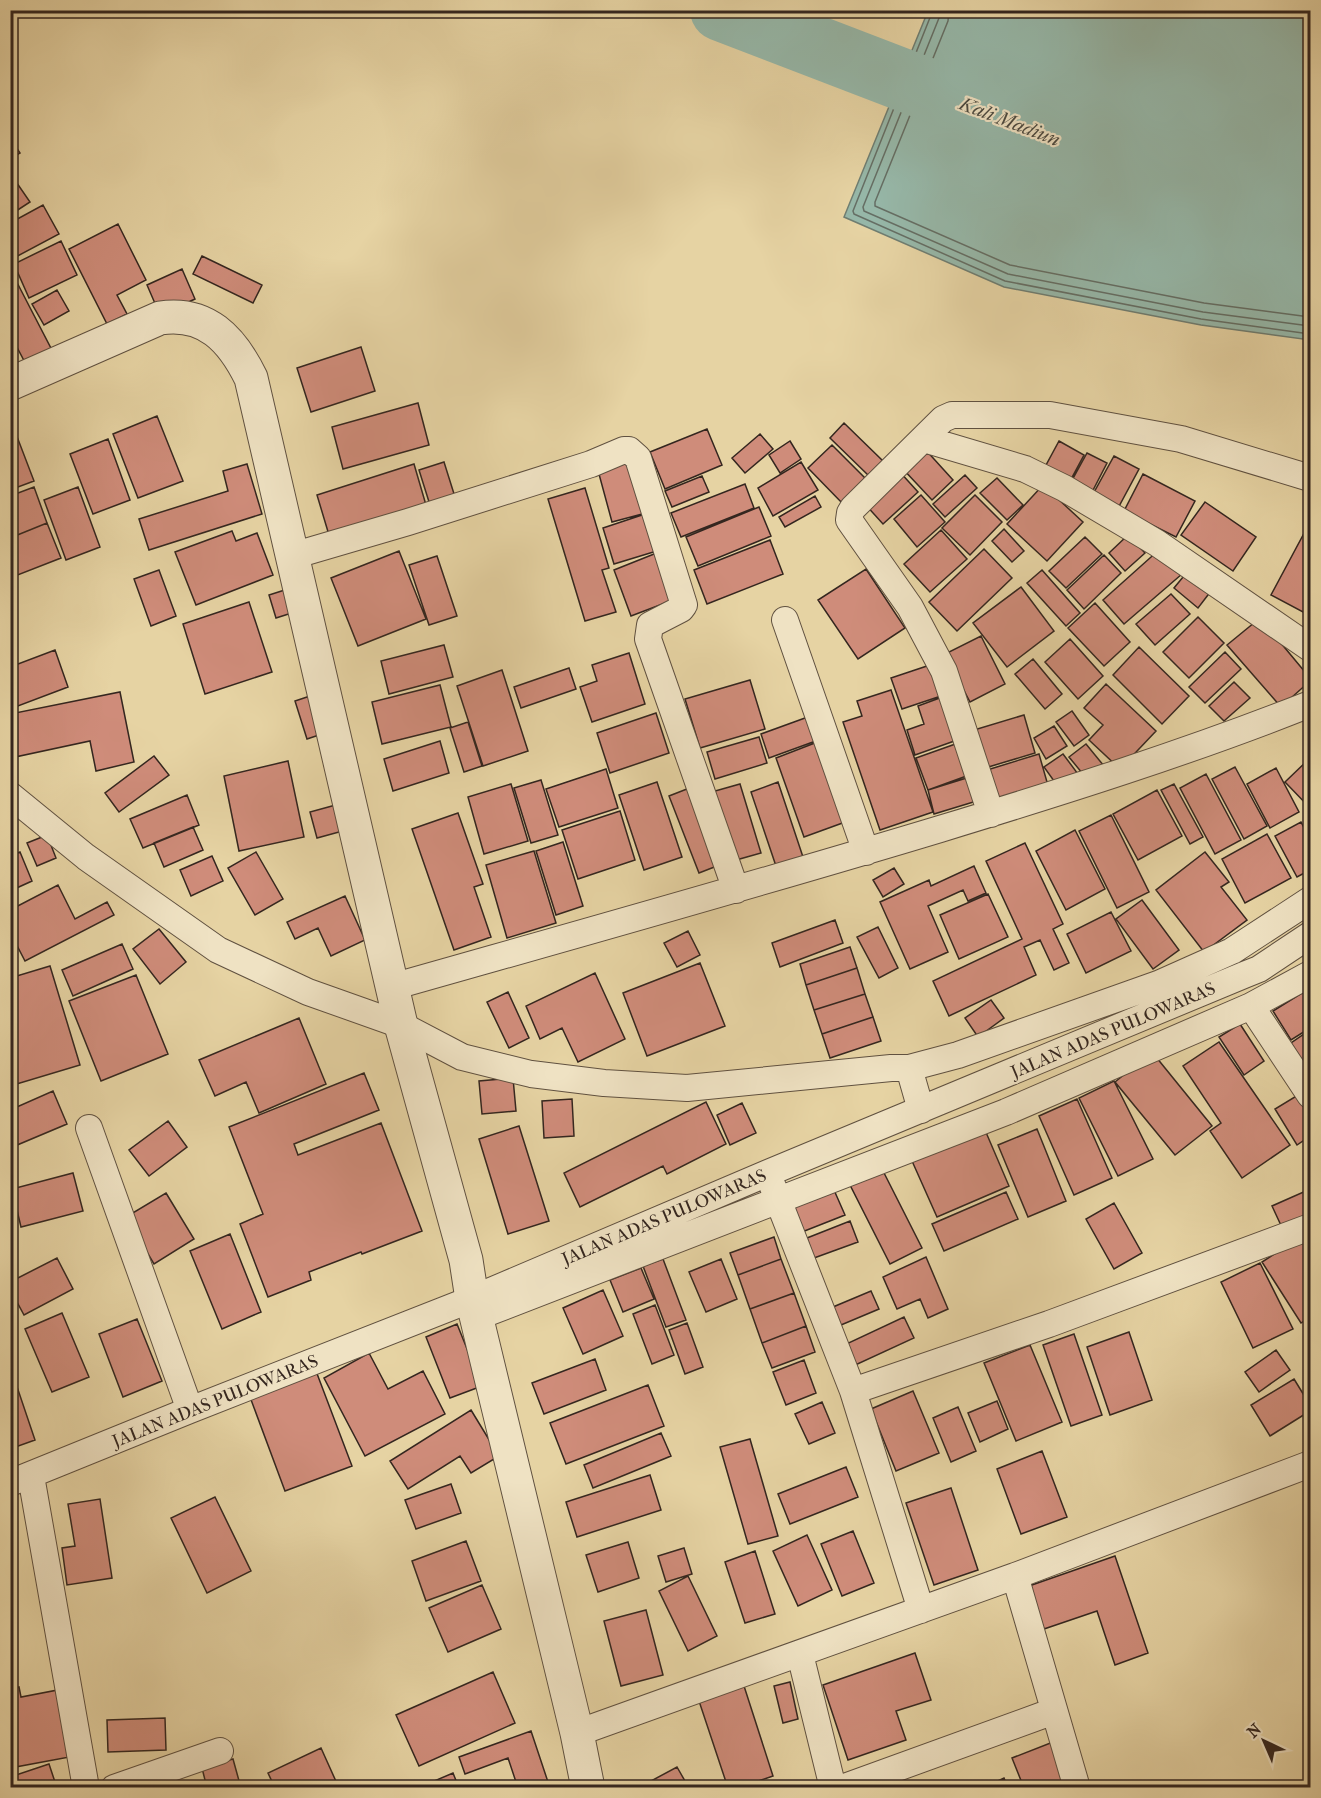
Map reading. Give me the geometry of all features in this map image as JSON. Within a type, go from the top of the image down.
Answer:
[{"type":"street","points":[[10,384],[159,318],[177,315],[195,319],[228,341],[240,356],[251,378],[401,1025],[466,1260],[474,1308],[577,1733],[588,1788]]},
{"type":"street","points":[[991,813],[944,671],[910,607],[849,520],[853,508],[948,416],[1050,415],[1181,439],[1311,478]]},
{"type":"street","points":[[924,439],[1025,469],[1065,488],[1157,543],[1311,648]]},
{"type":"street","points":[[292,556],[591,464],[624,450],[634,453],[638,458],[684,605],[681,609],[650,626],[648,639],[736,890]]},
{"type":"street","points":[[785,620],[866,852]]},
{"type":"street","points":[[392,987],[866,852],[1104,778],[1311,704]]},
{"type":"street","points":[[1257,725],[1311,722]]},
{"type":"street","points":[[10,795],[86,857],[218,950],[308,992],[401,1025],[462,1057],[531,1074],[604,1083],[687,1088],[909,1068],[958,1055],[1158,984],[1232,951],[1311,900]]},
{"type":"street","name":"JALAN ADAS PULOWARAS","points":[[21,1479],[190,1410],[474,1308],[768,1173],[1258,969],[1311,935]]},
{"type":"street","points":[[474,1308],[777,1202],[1006,1112],[1251,1006],[1311,974]]},
{"type":"street","points":[[1251,1006],[1311,1095]]},
{"type":"street","points":[[909,1068],[921,1110]]},
{"type":"street","points":[[89,1128],[190,1410]]},
{"type":"street","points":[[768,1173],[777,1202],[853,1391],[921,1610]]},
{"type":"street","points":[[853,1391],[1049,1324],[1311,1227]]},
{"type":"street","points":[[577,1733],[1015,1576],[1311,1464]]},
{"type":"street","points":[[21,1479],[86,1788]]},
{"type":"street","points":[[1015,1576],[1077,1788]]},
{"type":"street","points":[[800,1654],[833,1788]]},
{"type":"street","points":[[842,1788],[1054,1711]]},
{"type":"street","points":[[114,1788],[220,1751]]},
{"type":"water","points":[[928,11],[1310,11],[1310,340],[1201,325],[1004,287],[844,217]]},
{"type":"building","points":[[10,138],[20,153],[10,159]]},
{"type":"building","points":[[10,173],[30,202],[10,215]]},
{"type":"building","points":[[43,205],[59,234],[10,260],[10,223]]},
{"type":"building","points":[[118,224],[146,280],[117,295],[127,314],[107,324],[69,249]]},
{"type":"building","points":[[61,241],[77,275],[29,298],[14,264]]},
{"type":"building","points":[[202,256],[262,285],[253,303],[193,274]]},
{"type":"building","points":[[10,269],[55,356],[29,370],[10,334]]},
{"type":"building","points":[[182,269],[195,299],[160,315],[147,285]]},
{"type":"building","points":[[57,290],[69,311],[44,325],[32,304]]},
{"type":"building","points":[[361,347],[375,391],[311,412],[297,368]]},
{"type":"building","points":[[418,403],[429,445],[343,469],[332,427]]},
{"type":"building","points":[[157,416],[183,481],[138,498],[113,434]]},
{"type":"building","points":[[844,423],[884,462],[869,476],[830,438]]},
{"type":"building","points":[[707,429],[722,465],[665,489],[650,452]]},
{"type":"building","points":[[16,434],[34,481],[10,490],[10,436]]},
{"type":"building","points":[[760,434],[773,449],[745,473],[732,458]]},
{"type":"building","points":[[108,439],[130,500],[93,514],[70,454]]},
{"type":"building","points":[[790,441],[801,459],[780,473],[769,455]]},
{"type":"building","points":[[1059,441],[1084,455],[1070,481],[1045,467]]},
{"type":"building","points":[[832,445],[868,481],[844,505],[808,468]]},
{"type":"building","points":[[924,448],[953,480],[932,500],[902,468]]},
{"type":"building","points":[[630,453],[646,513],[612,522],[596,463]]},
{"type":"building","points":[[1087,453],[1107,463],[1091,494],[1070,484]]},
{"type":"building","points":[[1114,456],[1139,469],[1117,510],[1092,496]]},
{"type":"building","points":[[444,462],[455,497],[430,505],[419,470]]},
{"type":"building","points":[[801,462],[818,490],[773,516],[758,488]]},
{"type":"building","points":[[247,464],[262,514],[149,550],[139,519],[228,491],[223,471]]},
{"type":"building","points":[[414,464],[426,505],[329,535],[317,495]]},
{"type":"building","points":[[899,471],[918,492],[883,524],[864,503]]},
{"type":"building","points":[[1143,474],[1195,501],[1176,537],[1124,511]]},
{"type":"building","points":[[965,475],[977,488],[945,517],[933,504]]},
{"type":"building","points":[[702,476],[709,492],[672,507],[665,491]]},
{"type":"building","points":[[997,478],[1023,505],[1007,520],[980,493]]},
{"type":"building","points":[[745,484],[754,508],[681,537],[671,513]]},
{"type":"building","points":[[1043,485],[1083,522],[1047,561],[1007,524]]},
{"type":"building","points":[[34,487],[47,523],[10,538],[10,496]]},
{"type":"building","points":[[78,487],[100,547],[66,560],[44,500]]},
{"type":"building","points":[[585,488],[609,568],[602,570],[616,612],[585,621],[548,499]]},
{"type":"building","points":[[921,495],[945,522],[917,547],[894,519]]},
{"type":"building","points":[[975,495],[1002,522],[970,555],[942,528]]},
{"type":"building","points":[[815,496],[821,507],[785,527],[779,517]]},
{"type":"building","points":[[1205,502],[1256,537],[1233,571],[1181,535]]},
{"type":"building","points":[[759,507],[771,536],[698,566],[686,537]]},
{"type":"building","points":[[648,513],[660,550],[614,564],[603,528]]},
{"type":"building","points":[[47,523],[61,558],[10,578],[10,538]]},
{"type":"building","points":[[1309,524],[1310,597],[1303,612],[1271,595]]},
{"type":"building","points":[[1004,529],[1024,551],[1012,562],[992,541]]},
{"type":"building","points":[[941,530],[967,559],[930,592],[904,564]]},
{"type":"building","points":[[232,531],[236,541],[257,533],[273,575],[196,605],[175,552]]},
{"type":"building","points":[[1128,535],[1145,553],[1125,571],[1109,553]]},
{"type":"building","points":[[1085,537],[1102,554],[1066,588],[1049,571]]},
{"type":"building","points":[[770,540],[783,574],[707,604],[694,570]]},
{"type":"building","points":[[984,549],[1012,578],[957,631],[929,602]]},
{"type":"building","points":[[1160,549],[1182,574],[1124,624],[1103,600]]},
{"type":"building","points":[[664,550],[681,597],[631,616],[614,570]]},
{"type":"building","points":[[399,551],[426,619],[358,646],[331,578]]},
{"type":"building","points":[[1104,555],[1121,573],[1084,609],[1067,590]]},
{"type":"building","points":[[437,556],[457,616],[429,625],[409,565]]},
{"type":"building","points":[[866,569],[905,628],[858,659],[818,600]]},
{"type":"building","points":[[159,570],[176,616],[151,626],[134,579]]},
{"type":"building","points":[[1042,570],[1080,613],[1066,626],[1027,583]]},
{"type":"building","points":[[1188,571],[1211,591],[1198,608],[1174,588]]},
{"type":"building","points":[[1021,587],[1054,631],[1007,667],[973,623]]},
{"type":"building","points":[[291,588],[298,611],[276,618],[269,595]]},
{"type":"building","points":[[1171,594],[1190,614],[1155,645],[1136,624]]},
{"type":"building","points":[[249,602],[272,672],[205,694],[183,624]]},
{"type":"building","points":[[1095,603],[1130,642],[1104,666],[1068,628]]},
{"type":"building","points":[[1198,617],[1224,643],[1189,678],[1163,652]]},
{"type":"building","points":[[1260,618],[1310,678],[1310,681],[1281,707],[1227,645]]},
{"type":"building","points":[[981,636],[1005,684],[970,702],[945,654]]},
{"type":"building","points":[[1070,639],[1103,676],[1078,699],[1045,662]]},
{"type":"building","points":[[444,645],[453,677],[389,694],[381,661]]},
{"type":"building","points":[[1139,647],[1189,696],[1162,724],[1113,675]]},
{"type":"building","points":[[55,650],[68,687],[10,709],[10,667]]},
{"type":"building","points":[[1225,652],[1241,669],[1205,703],[1189,687]]},
{"type":"building","points":[[629,653],[645,704],[592,722],[580,687],[597,681],[592,665]]},
{"type":"building","points":[[1033,659],[1062,694],[1045,709],[1015,674]]},
{"type":"building","points":[[933,664],[944,695],[902,709],[891,678]]},
{"type":"building","points":[[569,668],[576,689],[521,708],[514,687]]},
{"type":"building","points":[[502,670],[528,751],[483,766],[457,686]]},
{"type":"building","points":[[750,680],[765,729],[700,748],[685,699]]},
{"type":"building","points":[[1234,682],[1250,698],[1224,721],[1209,706]]},
{"type":"building","points":[[1106,684],[1156,731],[1120,769],[1089,740],[1103,725],[1084,708]]},
{"type":"building","points":[[440,685],[451,727],[382,744],[372,702]]},
{"type":"building","points":[[891,690],[933,812],[880,830],[843,722],[862,716],[857,701]]},
{"type":"building","points":[[120,692],[134,762],[96,771],[90,741],[15,757],[10,734],[10,714]]},
{"type":"building","points":[[313,695],[325,733],[307,739],[295,701]]},
{"type":"building","points":[[945,696],[960,739],[915,755],[907,730],[924,724],[918,706]]},
{"type":"building","points":[[1072,711],[1089,735],[1074,746],[1056,722]]},
{"type":"building","points":[[656,713],[669,753],[610,773],[597,733]]},
{"type":"building","points":[[816,714],[824,738],[769,758],[761,734]]},
{"type":"building","points":[[1024,715],[1035,753],[985,768],[974,730]]},
{"type":"building","points":[[468,722],[482,766],[464,772],[450,728]]},
{"type":"building","points":[[1054,726],[1067,746],[1046,759],[1034,738]]},
{"type":"building","points":[[759,737],[767,763],[715,779],[707,752]]},
{"type":"building","points":[[440,741],[449,773],[393,791],[384,759]]},
{"type":"building","points":[[820,741],[848,821],[804,837],[776,758]]},
{"type":"building","points":[[961,742],[972,774],[928,790],[916,758]]},
{"type":"building","points":[[1086,744],[1104,766],[1087,779],[1069,757]]},
{"type":"building","points":[[1039,754],[1049,789],[997,805],[987,770]]},
{"type":"building","points":[[1063,754],[1078,774],[1059,788],[1044,767]]},
{"type":"building","points":[[154,756],[169,775],[119,812],[105,793]]},
{"type":"building","points":[[1310,758],[1310,808],[1285,782]]},
{"type":"building","points":[[288,761],[304,837],[239,851],[224,776]]},
{"type":"building","points":[[1235,767],[1267,826],[1244,839],[1212,779]]},
{"type":"building","points":[[1276,768],[1299,812],[1270,828],[1247,784]]},
{"type":"building","points":[[606,769],[618,808],[559,827],[546,789]]},
{"type":"building","points":[[1206,774],[1241,840],[1215,854],[1180,788]]},
{"type":"building","points":[[973,776],[980,800],[934,814],[928,790]]},
{"type":"building","points":[[541,780],[558,835],[531,843],[514,788]]},
{"type":"building","points":[[657,782],[682,857],[644,870],[619,795]]},
{"type":"building","points":[[778,782],[804,860],[777,869],[751,792]]},
{"type":"building","points":[[511,784],[528,841],[484,854],[468,797]]},
{"type":"building","points":[[740,784],[761,853],[729,862],[708,793]]},
{"type":"building","points":[[1174,784],[1203,837],[1190,844],[1161,790]]},
{"type":"building","points":[[692,787],[722,864],[699,873],[669,796]]},
{"type":"building","points":[[1157,790],[1182,836],[1138,860],[1113,814]]},
{"type":"building","points":[[187,795],[199,825],[143,848],[130,819]]},
{"type":"building","points":[[343,803],[350,829],[317,838],[310,812]]},
{"type":"building","points":[[620,811],[635,860],[578,879],[562,830]]},
{"type":"building","points":[[458,813],[483,884],[474,887],[491,937],[454,950],[412,829]]},
{"type":"building","points":[[1111,815],[1149,892],[1117,908],[1079,831]]},
{"type":"building","points":[[1301,822],[1310,840],[1310,870],[1297,877],[1275,836]]},
{"type":"building","points":[[193,827],[203,850],[164,867],[154,843]]},
{"type":"building","points":[[1075,830],[1105,889],[1066,910],[1036,851]]},
{"type":"building","points":[[1267,834],[1291,878],[1245,903],[1222,859]]},
{"type":"building","points":[[47,835],[56,858],[37,866],[27,843]]},
{"type":"building","points":[[563,842],[583,906],[556,915],[536,851]]},
{"type":"building","points":[[1025,843],[1063,924],[1053,929],[1069,963],[1054,970],[1040,940],[1024,947],[1036,975],[949,1016],[933,981],[1022,939],[986,861]]},
{"type":"building","points":[[534,851],[556,923],[507,938],[486,865]]},
{"type":"building","points":[[20,852],[32,881],[10,891],[10,856]]},
{"type":"building","points":[[256,852],[283,899],[255,915],[228,868]]},
{"type":"building","points":[[1205,852],[1229,882],[1221,887],[1247,920],[1204,952],[1156,890]]},
{"type":"building","points":[[212,856],[223,881],[191,896],[180,870]]},
{"type":"building","points":[[974,866],[986,893],[968,901],[963,890],[928,906],[948,952],[910,969],[880,902],[929,880],[931,886]]},
{"type":"building","points":[[894,868],[904,884],[883,897],[873,880]]},
{"type":"building","points":[[58,885],[75,919],[107,902],[114,915],[25,961],[10,932],[10,910]]},
{"type":"building","points":[[988,894],[1008,937],[959,959],[940,915]]},
{"type":"building","points":[[345,896],[365,940],[331,956],[318,928],[295,939],[287,922]]},
{"type":"building","points":[[1142,900],[1179,950],[1153,969],[1116,919]]},
{"type":"building","points":[[1111,912],[1131,951],[1086,973],[1067,934]]},
{"type":"building","points":[[835,920],[843,943],[780,967],[772,943]]},
{"type":"building","points":[[878,927],[898,968],[879,978],[857,937]]},
{"type":"building","points":[[159,929],[186,962],[160,984],[133,949]]},
{"type":"building","points":[[688,931],[700,955],[677,967],[664,943]]},
{"type":"building","points":[[122,944],[133,969],[73,996],[62,970]]},
{"type":"building","points":[[850,947],[857,968],[806,985],[800,964]]},
{"type":"building","points":[[700,963],[725,1026],[647,1056],[623,993]]},
{"type":"building","points":[[50,966],[80,1065],[10,1086],[10,978]]},
{"type":"building","points":[[857,968],[865,994],[814,1010],[806,985]]},
{"type":"building","points":[[595,973],[625,1039],[578,1062],[562,1028],[540,1039],[526,1006]]},
{"type":"building","points":[[136,975],[168,1054],[101,1081],[69,1001]]},
{"type":"building","points":[[1310,988],[1310,1028],[1291,1040],[1273,1011]]},
{"type":"building","points":[[508,992],[529,1038],[509,1048],[487,1002]]},
{"type":"building","points":[[865,994],[873,1017],[822,1034],[814,1010]]},
{"type":"building","points":[[991,1000],[1004,1018],[978,1037],[965,1018]]},
{"type":"building","points":[[873,1017],[881,1041],[830,1058],[822,1034]]},
{"type":"building","points":[[299,1018],[326,1084],[259,1113],[246,1082],[215,1096],[199,1060]]},
{"type":"building","points":[[1240,1024],[1264,1061],[1244,1075],[1219,1037]]},
{"type":"building","points":[[1310,1030],[1310,1067],[1307,1069],[1291,1043]]},
{"type":"building","points":[[1219,1042],[1290,1145],[1242,1178],[1210,1131],[1221,1123],[1183,1066]]},
{"type":"building","points":[[1152,1052],[1212,1126],[1175,1155],[1115,1082]]},
{"type":"building","points":[[364,1073],[379,1110],[294,1144],[298,1155],[381,1123],[422,1231],[309,1272],[311,1280],[268,1297],[240,1224],[263,1214],[229,1127]]},
{"type":"building","points":[[513,1078],[516,1111],[482,1114],[479,1081]]},
{"type":"building","points":[[1114,1081],[1153,1159],[1118,1176],[1079,1098]]},
{"type":"building","points":[[53,1091],[67,1124],[10,1148],[10,1110]]},
{"type":"building","points":[[1298,1095],[1310,1114],[1310,1136],[1297,1145],[1275,1109]]},
{"type":"building","points":[[572,1099],[574,1136],[544,1138],[542,1101]]},
{"type":"building","points":[[1077,1099],[1112,1178],[1074,1195],[1039,1116]]},
{"type":"building","points":[[706,1102],[726,1144],[667,1174],[663,1166],[580,1207],[564,1173]]},
{"type":"building","points":[[742,1103],[756,1133],[730,1145],[717,1115]]},
{"type":"building","points":[[168,1121],[187,1147],[149,1176],[129,1150]]},
{"type":"building","points":[[519,1126],[549,1221],[508,1234],[479,1139]]},
{"type":"building","points":[[1037,1129],[1066,1201],[1028,1217],[998,1145]]},
{"type":"building","points":[[985,1130],[1009,1186],[937,1217],[912,1161]]},
{"type":"building","points":[[880,1165],[922,1248],[890,1264],[848,1181]]},
{"type":"building","points":[[73,1173],[83,1211],[21,1227],[12,1189]]},
{"type":"building","points":[[834,1190],[845,1215],[802,1232],[792,1208]]},
{"type":"building","points":[[1308,1190],[1310,1223],[1285,1234],[1272,1206]]},
{"type":"building","points":[[1006,1192],[1018,1219],[944,1251],[932,1224]]},
{"type":"building","points":[[166,1193],[194,1239],[154,1264],[126,1217]]},
{"type":"building","points":[[1114,1203],[1142,1253],[1114,1269],[1086,1219]]},
{"type":"building","points":[[850,1221],[858,1242],[814,1258],[807,1238]]},
{"type":"building","points":[[1310,1231],[1310,1317],[1301,1323],[1262,1262]]},
{"type":"building","points":[[230,1234],[261,1312],[222,1329],[190,1251]]},
{"type":"building","points":[[774,1237],[781,1259],[738,1275],[730,1253]]},
{"type":"building","points":[[926,1257],[948,1309],[928,1318],[920,1299],[897,1309],[883,1277]]},
{"type":"building","points":[[57,1258],[73,1289],[24,1315],[10,1289],[10,1282]]},
{"type":"building","points":[[663,1259],[686,1320],[666,1327],[643,1266]]},
{"type":"building","points":[[721,1259],[737,1299],[706,1312],[689,1272]]},
{"type":"building","points":[[781,1259],[794,1293],[750,1309],[738,1275]]},
{"type":"building","points":[[1260,1263],[1293,1329],[1253,1348],[1221,1282]]},
{"type":"building","points":[[641,1268],[654,1299],[623,1312],[610,1280]]},
{"type":"building","points":[[603,1290],[623,1336],[583,1354],[563,1308]]},
{"type":"building","points":[[871,1291],[879,1309],[841,1325],[833,1307]]},
{"type":"building","points":[[794,1293],[806,1326],[762,1343],[750,1309]]},
{"type":"building","points":[[655,1305],[674,1355],[652,1364],[633,1314]]},
{"type":"building","points":[[62,1313],[89,1377],[52,1392],[25,1329]]},
{"type":"building","points":[[904,1317],[914,1338],[851,1367],[842,1346]]},
{"type":"building","points":[[137,1319],[162,1381],[123,1397],[99,1334]]},
{"type":"building","points":[[687,1323],[703,1367],[685,1374],[669,1330]]},
{"type":"building","points":[[457,1324],[482,1386],[450,1398],[426,1337]]},
{"type":"building","points":[[806,1326],[815,1352],[772,1368],[762,1343]]},
{"type":"building","points":[[1129,1332],[1152,1400],[1110,1415],[1087,1347]]},
{"type":"building","points":[[1074,1334],[1102,1415],[1071,1426],[1043,1345]]},
{"type":"building","points":[[1030,1345],[1062,1422],[1016,1441],[984,1363]]},
{"type":"building","points":[[1276,1350],[1290,1370],[1259,1392],[1245,1372]]},
{"type":"building","points":[[369,1353],[388,1389],[423,1371],[445,1414],[365,1456],[324,1378]]},
{"type":"building","points":[[595,1359],[606,1390],[544,1414],[532,1383]]},
{"type":"building","points":[[804,1360],[816,1393],[786,1405],[773,1372]]},
{"type":"building","points":[[10,1366],[35,1440],[10,1449]]},
{"type":"building","points":[[316,1371],[352,1466],[285,1491],[250,1397]]},
{"type":"building","points":[[1294,1379],[1310,1405],[1310,1411],[1270,1436],[1251,1405]]},
{"type":"building","points":[[648,1385],[664,1426],[566,1464],[550,1423]]},
{"type":"building","points":[[913,1391],[939,1453],[896,1471],[871,1409]]},
{"type":"building","points":[[997,1401],[1008,1429],[980,1442],[968,1413]]},
{"type":"building","points":[[822,1402],[835,1433],[809,1444],[795,1414]]},
{"type":"building","points":[[958,1407],[976,1451],[951,1462],[933,1418]]},
{"type":"building","points":[[471,1410],[499,1456],[471,1473],[460,1456],[408,1489],[390,1461]]},
{"type":"building","points":[[661,1433],[671,1456],[593,1488],[584,1465]]},
{"type":"building","points":[[750,1439],[778,1536],[748,1544],[720,1447]]},
{"type":"building","points":[[1042,1451],[1067,1517],[1021,1534],[997,1469]]},
{"type":"building","points":[[846,1467],[858,1497],[790,1524],[778,1494]]},
{"type":"building","points":[[650,1475],[661,1510],[577,1537],[566,1502]]},
{"type":"building","points":[[451,1484],[461,1513],[416,1529],[405,1500]]},
{"type":"building","points":[[951,1488],[978,1570],[934,1585],[906,1503]]},
{"type":"building","points":[[215,1497],[251,1571],[207,1593],[171,1518]]},
{"type":"building","points":[[100,1499],[112,1578],[67,1585],[62,1548],[75,1546],[68,1504]]},
{"type":"building","points":[[853,1531],[874,1583],[842,1596],[821,1544]]},
{"type":"building","points":[[807,1535],[832,1590],[798,1606],[773,1551]]},
{"type":"building","points":[[466,1541],[481,1581],[426,1601],[412,1561]]},
{"type":"building","points":[[628,1542],[639,1578],[598,1592],[586,1555]]},
{"type":"building","points":[[684,1548],[692,1574],[666,1582],[658,1556]]},
{"type":"building","points":[[755,1551],[775,1614],[745,1623],[725,1562]]},
{"type":"building","points":[[1115,1556],[1148,1653],[1115,1665],[1097,1611],[1044,1629],[1029,1586]]},
{"type":"building","points":[[688,1576],[717,1636],[688,1651],[659,1591]]},
{"type":"building","points":[[482,1585],[501,1629],[448,1652],[429,1608]]},
{"type":"building","points":[[646,1610],[663,1675],[621,1686],[604,1621]]},
{"type":"building","points":[[915,1653],[931,1700],[896,1711],[906,1740],[848,1760],[823,1685]]},
{"type":"building","points":[[493,1672],[515,1723],[419,1766],[396,1715]]},
{"type":"building","points":[[790,1682],[798,1719],[783,1723],[774,1686]]},
{"type":"building","points":[[744,1686],[773,1776],[738,1788],[728,1788],[699,1701]]},
{"type":"building","points":[[19,1687],[21,1697],[63,1689],[75,1756],[10,1768],[10,1689]]},
{"type":"building","points":[[165,1718],[166,1750],[108,1752],[107,1720]]},
{"type":"building","points":[[531,1731],[550,1788],[518,1788],[508,1758],[465,1774],[459,1757]]},
{"type":"building","points":[[1053,1742],[1071,1788],[1024,1788],[1012,1758]]},
{"type":"building","points":[[321,1748],[339,1788],[275,1788],[268,1773]]},
{"type":"building","points":[[233,1759],[241,1788],[207,1788],[202,1768]]},
{"type":"building","points":[[49,1764],[57,1788],[10,1788],[10,1777]]},
{"type":"building","points":[[677,1767],[689,1788],[638,1788]]},
{"type":"building","points":[[453,1773],[459,1788],[418,1788]]},
{"type":"building","points":[[1004,1778],[1008,1788],[983,1788]]},
{"type":"waterway","name":"Kali Madiun","points":[[721,10],[979,109]]}]
